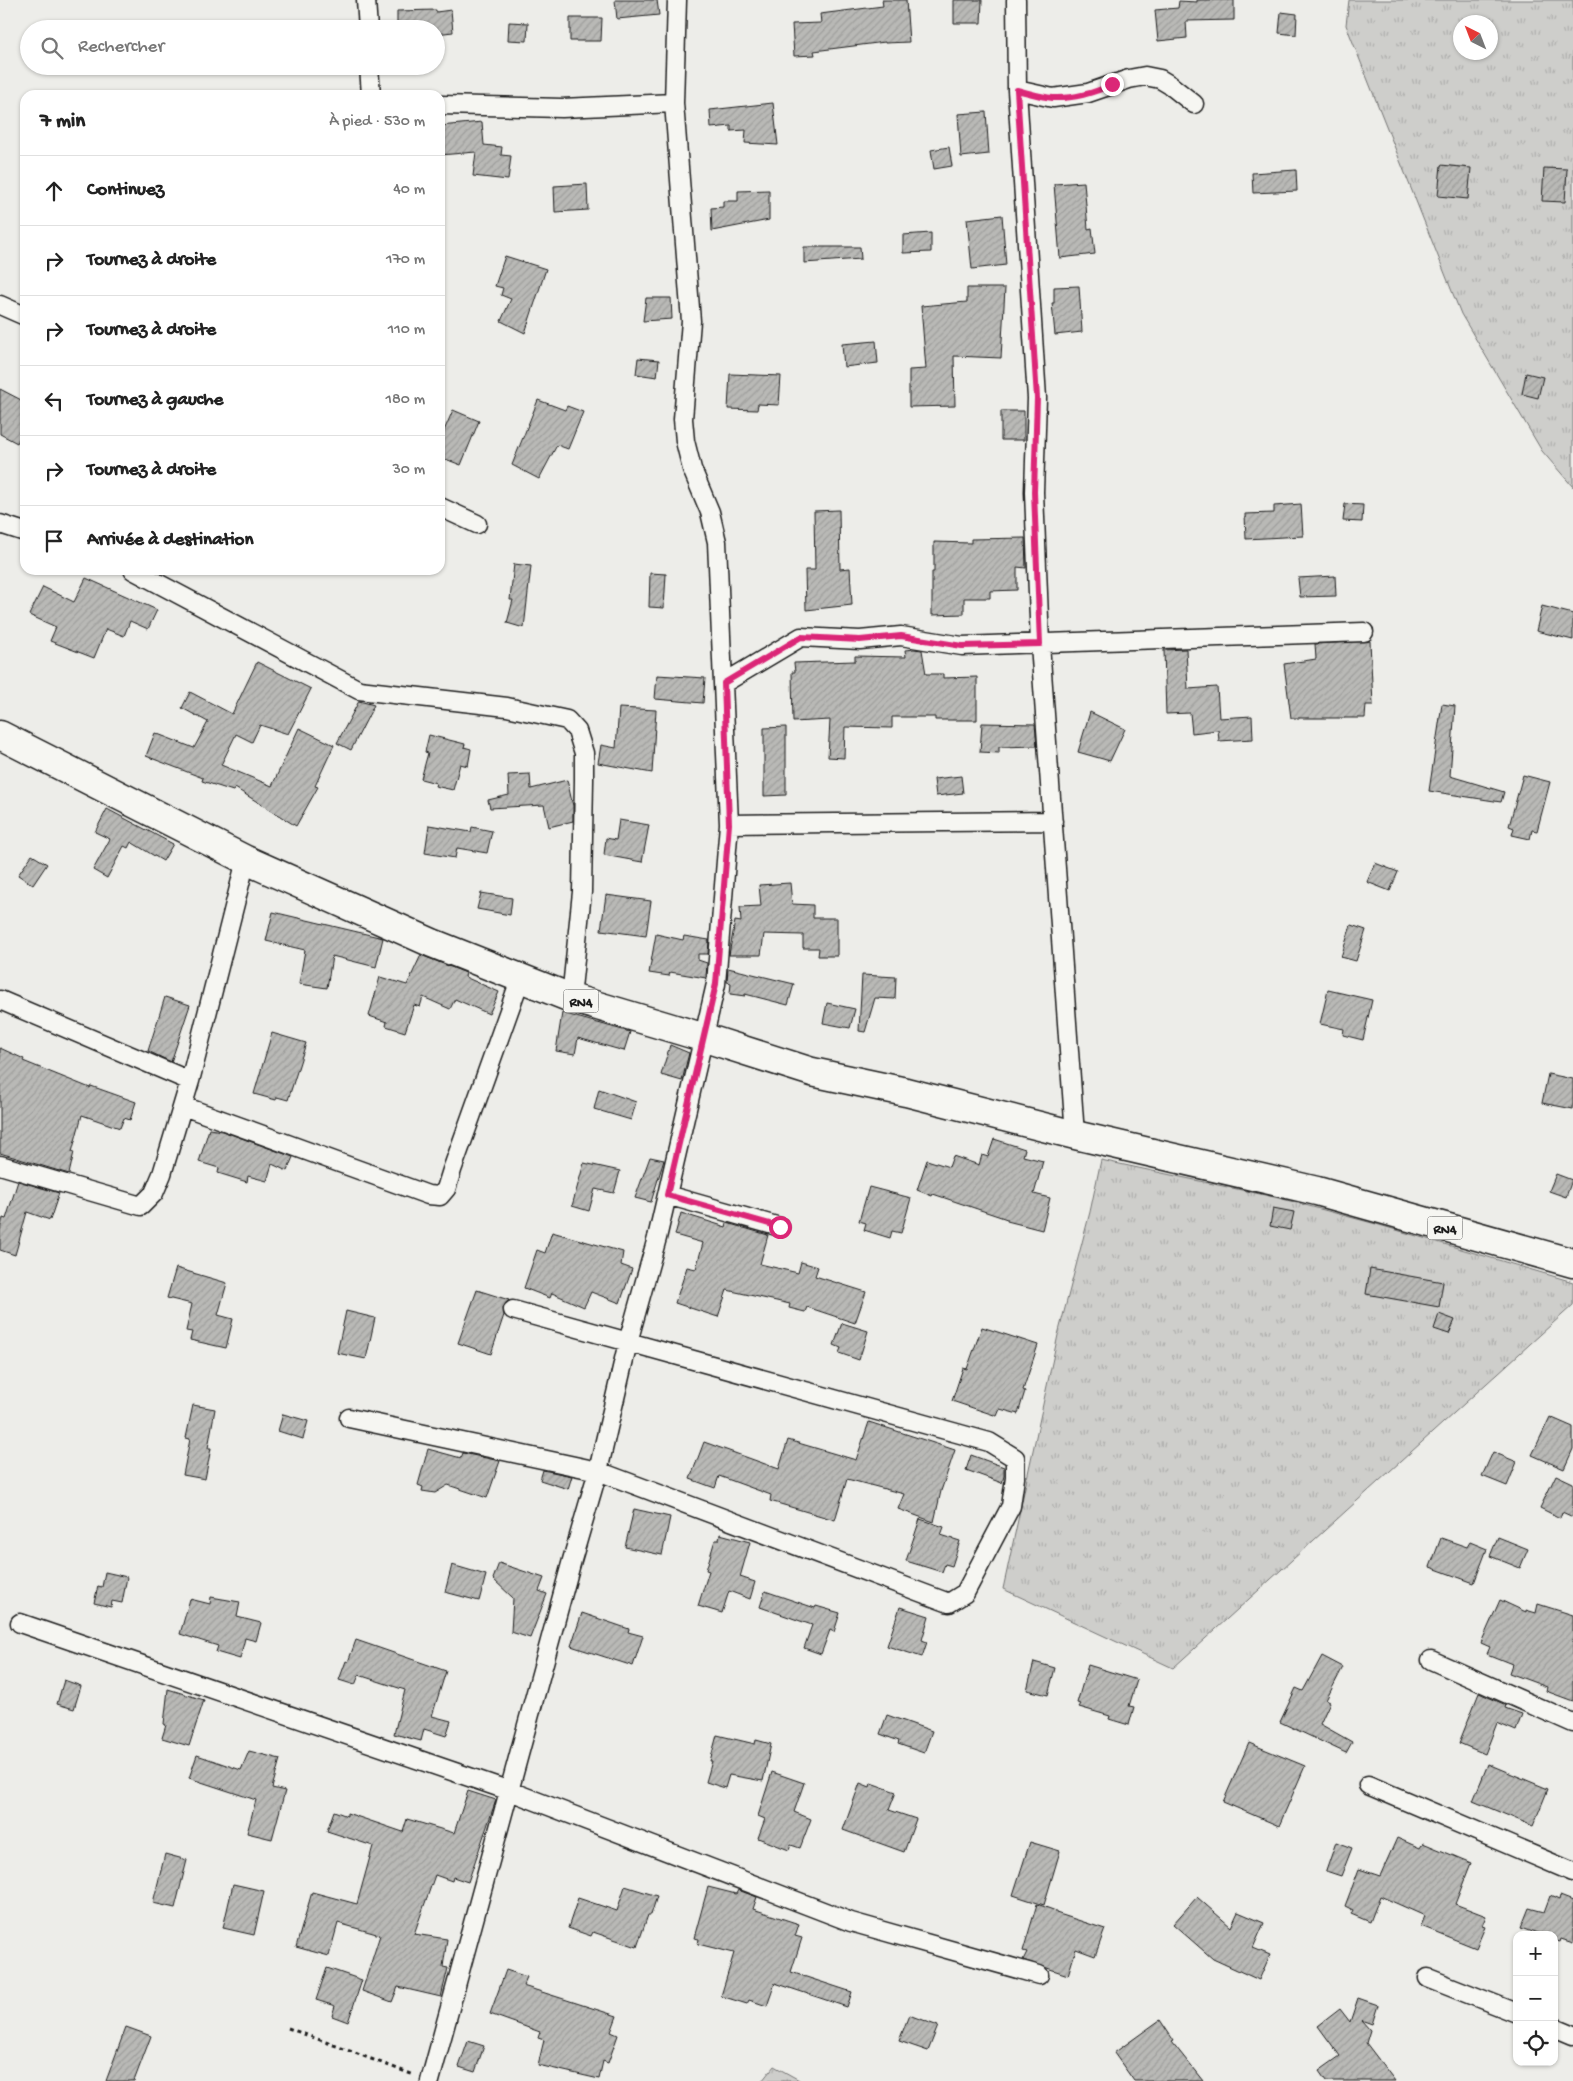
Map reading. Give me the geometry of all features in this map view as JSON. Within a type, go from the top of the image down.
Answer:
[{"type":"highway","name":"RN4","points":[[0,735],[246,860],[432,943],[571,998],[812,1072],[906,1092],[1200,1165],[1317,1191],[1573,1263]]},
{"type":"street","points":[[366,0],[367,20]]},
{"type":"street","points":[[430,2081],[598,1471],[628,1342],[657,1238],[702,1037],[716,984],[729,824],[724,683],[717,542],[710,512],[692,469],[685,441],[683,419],[691,321],[674,103],[677,0]]},
{"type":"street","points":[[1016,0],[1017,90],[1037,398],[1034,492],[1040,644],[1076,1135]]},
{"type":"street","points":[[370,75],[371,90]]},
{"type":"street","points":[[1017,90],[1053,98],[1088,94],[1129,79],[1145,76],[1160,79],[1194,104]]},
{"type":"street","points":[[445,105],[562,108],[674,103]]},
{"type":"street","points":[[0,305],[20,314]]},
{"type":"street","points":[[445,509],[477,524]]},
{"type":"street","points":[[0,524],[20,530]]},
{"type":"street","points":[[142,575],[359,690],[507,706],[567,720],[577,731],[584,753],[582,892],[571,998]]},
{"type":"street","points":[[724,683],[801,637],[860,640],[901,636],[962,646],[1364,632]]},
{"type":"street","points":[[729,824],[1053,821]]},
{"type":"street","points":[[0,1165],[141,1206],[154,1193],[162,1174],[190,1081],[246,860]]},
{"type":"street","points":[[183,1106],[428,1195],[440,1196],[446,1190],[521,977]]},
{"type":"street","points":[[0,1000],[190,1081]]},
{"type":"street","points":[[667,1195],[780,1227]]},
{"type":"street","points":[[349,1418],[598,1471],[949,1603],[965,1593],[1011,1506],[1015,1478],[1014,1458],[989,1442],[513,1310]]},
{"type":"street","points":[[20,1623],[510,1791],[851,1922],[1039,1975]]},
{"type":"street","points":[[1431,1660],[1573,1723]]},
{"type":"street","points":[[1368,1786],[1573,1872]]},
{"type":"street","points":[[1428,1978],[1513,2011]]},
{"type":"street","points":[[1558,2029],[1573,2035]]},
{"type":"path","points":[[288,2028],[430,2081]]},
{"type":"green space","points":[[1349,0],[1573,0],[1573,487],[1542,451],[1461,314],[1346,25]]},
{"type":"green space","points":[[1101,1160],[1279,1198],[1376,1224],[1573,1282],[1573,1305],[1173,1668],[1003,1589],[1058,1335],[1090,1212]]},
{"type":"green space","points":[[774,2066],[801,2081],[762,2081]]},
{"type":"building","points":[[615,0],[657,0],[659,15],[617,19]]},
{"type":"building","points":[[882,0],[906,0],[909,42],[885,42],[814,51],[815,55],[794,56],[792,24],[821,23],[820,14],[883,6]]},
{"type":"building","points":[[954,0],[982,0],[981,23],[954,23]]},
{"type":"building","points":[[1197,0],[1234,0],[1234,20],[1186,21],[1187,38],[1158,41],[1155,10],[1178,8],[1179,1],[1197,2]]},
{"type":"building","points":[[436,10],[436,12],[451,10],[453,32],[445,33],[445,20],[397,20],[397,11]]},
{"type":"building","points":[[1281,12],[1297,14],[1296,35],[1279,33]]},
{"type":"building","points":[[570,18],[602,18],[601,41],[570,41]]},
{"type":"building","points":[[509,22],[528,23],[527,41],[508,40]]},
{"type":"building","points":[[773,103],[778,145],[745,143],[746,130],[731,131],[731,126],[711,128],[710,110]]},
{"type":"building","points":[[986,112],[989,154],[961,157],[958,114]]},
{"type":"building","points":[[482,122],[484,145],[502,147],[501,155],[511,156],[508,180],[473,176],[476,152],[445,155],[445,126]]},
{"type":"building","points":[[949,147],[952,166],[934,169],[931,150]]},
{"type":"building","points":[[1441,165],[1471,168],[1468,199],[1438,196]]},
{"type":"building","points":[[1544,168],[1567,169],[1565,202],[1542,201]]},
{"type":"building","points":[[1296,170],[1297,191],[1253,193],[1252,173]]},
{"type":"building","points":[[1084,182],[1088,229],[1092,228],[1095,254],[1060,258],[1054,184]]},
{"type":"building","points":[[587,184],[588,210],[555,212],[554,186]]},
{"type":"building","points":[[769,190],[769,220],[712,231],[711,208],[723,207],[723,201],[738,201],[738,191]]},
{"type":"building","points":[[1002,215],[1006,265],[972,269],[967,219]]},
{"type":"building","points":[[931,233],[931,252],[903,253],[903,235]]},
{"type":"building","points":[[804,247],[860,247],[861,259],[804,263]]},
{"type":"building","points":[[505,256],[546,269],[525,333],[501,321],[511,299],[501,295],[503,288],[495,286]]},
{"type":"building","points":[[1079,286],[1082,332],[1055,335],[1052,303],[1054,303],[1054,287]]},
{"type":"building","points":[[967,288],[1005,288],[1001,358],[954,356],[955,406],[909,407],[909,370],[926,369],[921,306],[967,302]]},
{"type":"building","points":[[646,298],[671,298],[672,319],[643,321]]},
{"type":"building","points":[[876,341],[878,363],[844,367],[842,344]]},
{"type":"building","points":[[638,358],[659,360],[657,377],[636,374]]},
{"type":"building","points":[[1526,373],[1543,377],[1538,398],[1522,394]]},
{"type":"building","points":[[730,374],[781,376],[779,405],[758,404],[757,410],[728,409]]},
{"type":"building","points":[[0,389],[20,399],[20,438],[17,443],[0,434]]},
{"type":"building","points":[[538,400],[565,410],[567,406],[583,412],[568,449],[557,445],[539,479],[512,465]]},
{"type":"building","points":[[453,410],[479,421],[461,465],[445,459],[445,428]]},
{"type":"building","points":[[1001,411],[1024,411],[1024,440],[1001,440]]},
{"type":"building","points":[[1301,504],[1303,536],[1246,539],[1245,514],[1274,513],[1274,506]]},
{"type":"building","points":[[1345,504],[1363,505],[1362,522],[1343,521]]},
{"type":"building","points":[[839,510],[840,569],[850,568],[852,605],[806,610],[805,570],[815,570],[814,511]]},
{"type":"building","points":[[1025,538],[1026,568],[1017,567],[1017,590],[990,591],[990,598],[964,598],[964,614],[932,615],[934,542],[971,543],[971,539]]},
{"type":"building","points":[[514,564],[531,566],[524,628],[507,623],[513,600],[510,600]]},
{"type":"building","points":[[650,573],[666,574],[664,608],[649,607]]},
{"type":"building","points":[[1335,576],[1336,596],[1300,597],[1298,578]]},
{"type":"building","points":[[86,578],[157,610],[148,629],[130,621],[124,636],[106,629],[94,658],[50,641],[56,627],[29,615],[43,587],[74,602]]},
{"type":"building","points":[[1542,606],[1573,614],[1573,640],[1536,631]]},
{"type":"building","points":[[1370,641],[1373,705],[1366,705],[1365,718],[1291,718],[1284,664],[1316,659],[1315,644]]},
{"type":"building","points":[[1186,649],[1188,689],[1217,687],[1219,718],[1252,716],[1253,739],[1219,741],[1218,730],[1192,733],[1190,713],[1166,714],[1164,650]]},
{"type":"building","points":[[905,650],[922,650],[926,674],[943,674],[943,678],[977,677],[977,720],[935,720],[935,717],[892,717],[892,728],[845,727],[844,758],[828,757],[830,720],[793,722],[792,672],[795,672],[794,663],[855,661],[855,656],[906,657]]},
{"type":"building","points":[[257,662],[311,689],[288,734],[260,725],[252,742],[236,734],[221,765],[272,786],[299,728],[334,745],[315,786],[318,787],[296,826],[235,788],[233,791],[202,781],[203,778],[146,756],[155,733],[194,748],[208,722],[182,708],[190,692],[232,714]]},
{"type":"building","points":[[657,675],[705,678],[703,703],[655,699]]},
{"type":"building","points":[[359,701],[374,705],[351,750],[337,743]]},
{"type":"building","points":[[1442,704],[1455,706],[1450,776],[1504,792],[1501,802],[1429,791]]},
{"type":"building","points":[[619,708],[656,710],[652,773],[598,763],[601,745],[616,748]]},
{"type":"building","points":[[1090,712],[1125,729],[1110,761],[1078,752]]},
{"type":"building","points":[[982,723],[1035,724],[1037,746],[999,747],[999,753],[980,752]]},
{"type":"building","points":[[786,727],[786,795],[764,796],[764,728]]},
{"type":"building","points":[[429,735],[465,744],[464,747],[471,749],[468,766],[460,764],[453,790],[435,786],[436,783],[421,779],[428,753],[425,752]]},
{"type":"building","points":[[530,774],[531,789],[567,780],[573,806],[573,821],[549,827],[544,805],[490,808],[488,800],[509,795],[508,775]]},
{"type":"building","points":[[1523,775],[1550,782],[1537,831],[1532,830],[1530,839],[1512,835],[1514,828],[1509,826]]},
{"type":"building","points":[[961,776],[963,793],[936,796],[934,779]]},
{"type":"building","points":[[107,809],[173,844],[163,861],[131,842],[128,848],[124,846],[107,878],[93,870],[110,839],[95,832]]},
{"type":"building","points":[[619,820],[649,825],[642,862],[604,855],[606,838],[616,840]]},
{"type":"building","points":[[429,825],[471,832],[472,827],[492,831],[487,853],[457,848],[455,858],[425,853]]},
{"type":"building","points":[[32,855],[47,864],[33,885],[18,875]]},
{"type":"building","points":[[1375,863],[1398,872],[1390,891],[1367,882]]},
{"type":"building","points":[[790,883],[792,904],[813,905],[813,918],[837,918],[837,956],[818,956],[819,948],[803,948],[803,935],[764,934],[761,955],[729,955],[735,921],[741,922],[740,907],[761,906],[759,885]]},
{"type":"building","points":[[481,893],[512,898],[510,915],[477,909]]},
{"type":"building","points":[[606,895],[651,901],[646,936],[601,930]]},
{"type":"building","points":[[273,912],[383,938],[376,967],[332,956],[327,988],[299,984],[305,950],[266,941]]},
{"type":"building","points":[[1351,925],[1366,930],[1356,961],[1341,957]]},
{"type":"building","points":[[656,934],[683,940],[684,936],[709,940],[708,954],[698,954],[698,960],[707,963],[706,978],[670,972],[669,976],[649,973]]},
{"type":"building","points":[[421,955],[466,973],[465,977],[499,992],[489,1014],[455,999],[450,1009],[423,997],[420,1007],[414,1005],[405,1032],[386,1026],[387,1022],[369,1016],[380,977],[407,985]]},
{"type":"building","points":[[728,968],[794,984],[788,1005],[745,994],[745,996],[730,994],[731,983],[727,982]]},
{"type":"building","points":[[862,975],[896,977],[895,999],[875,998],[865,1032],[859,1031]]},
{"type":"building","points":[[1328,990],[1372,1000],[1363,1040],[1343,1035],[1344,1029],[1320,1024]]},
{"type":"building","points":[[165,997],[190,1005],[171,1062],[148,1051]]},
{"type":"building","points":[[827,1003],[855,1009],[850,1028],[823,1023]]},
{"type":"building","points":[[562,1013],[630,1032],[624,1051],[578,1038],[575,1054],[556,1051]]},
{"type":"building","points":[[272,1033],[306,1043],[288,1100],[277,1097],[276,1100],[254,1094]]},
{"type":"building","points":[[670,1045],[689,1053],[682,1081],[661,1075]]},
{"type":"building","points":[[0,1048],[24,1059],[23,1061],[90,1088],[91,1086],[136,1102],[130,1120],[124,1118],[120,1128],[82,1115],[72,1152],[74,1152],[69,1174],[0,1153]]},
{"type":"building","points":[[1548,1074],[1573,1079],[1573,1109],[1542,1103]]},
{"type":"building","points":[[599,1089],[636,1102],[631,1120],[594,1109]]},
{"type":"building","points":[[209,1129],[222,1131],[293,1157],[287,1171],[272,1164],[267,1181],[248,1176],[247,1182],[218,1173],[219,1168],[199,1162]]},
{"type":"building","points":[[994,1139],[1025,1149],[1023,1156],[1043,1161],[1034,1194],[1050,1198],[1042,1230],[1007,1221],[1007,1219],[917,1190],[927,1160],[949,1167],[953,1156],[979,1165],[982,1155],[988,1157]]},
{"type":"building","points":[[650,1157],[664,1160],[651,1202],[635,1198]]},
{"type":"building","points":[[584,1163],[620,1171],[614,1193],[595,1189],[589,1211],[572,1206]]},
{"type":"building","points":[[1556,1174],[1572,1180],[1566,1197],[1549,1191]]},
{"type":"building","points":[[18,1181],[59,1193],[50,1220],[27,1212],[15,1255],[0,1250],[0,1230],[3,1218],[6,1219]]},
{"type":"building","points":[[869,1187],[911,1198],[901,1233],[892,1231],[890,1238],[864,1230],[866,1223],[859,1221]]},
{"type":"building","points":[[1273,1208],[1294,1212],[1290,1230],[1270,1226]]},
{"type":"building","points":[[681,1213],[726,1227],[727,1223],[768,1235],[760,1264],[798,1273],[801,1262],[818,1267],[815,1276],[866,1292],[855,1323],[807,1307],[805,1312],[789,1308],[790,1304],[727,1290],[718,1317],[675,1303],[687,1267],[696,1269],[703,1243],[675,1235]]},
{"type":"building","points":[[552,1232],[623,1252],[621,1265],[632,1269],[620,1303],[591,1292],[584,1307],[552,1293],[550,1298],[524,1288],[537,1250],[545,1253]]},
{"type":"building","points":[[176,1268],[227,1283],[218,1315],[233,1319],[226,1348],[190,1340],[192,1332],[186,1331],[192,1304],[167,1298]]},
{"type":"building","points":[[1370,1269],[1443,1282],[1439,1307],[1366,1294]]},
{"type":"building","points":[[477,1290],[509,1300],[503,1307],[504,1315],[491,1354],[458,1343]]},
{"type":"building","points":[[346,1311],[375,1318],[366,1359],[337,1353]]},
{"type":"building","points":[[1439,1314],[1455,1320],[1449,1334],[1434,1329]]},
{"type":"building","points":[[842,1323],[868,1331],[859,1360],[839,1353],[841,1348],[834,1345]]},
{"type":"building","points":[[982,1327],[1038,1345],[1023,1390],[1025,1391],[1018,1414],[1000,1409],[997,1416],[952,1401],[963,1368],[967,1369]]},
{"type":"building","points":[[193,1405],[215,1409],[208,1448],[211,1448],[205,1479],[183,1475],[190,1439],[186,1438]]},
{"type":"building","points":[[283,1414],[308,1421],[303,1439],[278,1431]]},
{"type":"building","points":[[1550,1417],[1573,1427],[1573,1449],[1564,1469],[1532,1455]]},
{"type":"building","points":[[869,1422],[955,1450],[941,1491],[934,1522],[898,1509],[904,1494],[847,1479],[835,1520],[770,1501],[771,1495],[719,1476],[715,1488],[690,1479],[704,1442],[779,1469],[788,1440],[856,1460]]},
{"type":"building","points":[[428,1449],[461,1458],[463,1453],[500,1461],[487,1498],[448,1485],[435,1493],[422,1491],[423,1487],[418,1485]]},
{"type":"building","points":[[1493,1452],[1517,1462],[1507,1486],[1482,1476]]},
{"type":"building","points":[[971,1455],[1004,1467],[1002,1483],[966,1470]]},
{"type":"building","points":[[543,1470],[572,1476],[568,1489],[540,1480]]},
{"type":"building","points":[[1556,1475],[1573,1483],[1573,1517],[1562,1512],[1560,1518],[1540,1508]]},
{"type":"building","points":[[634,1509],[670,1517],[662,1555],[625,1547]]},
{"type":"building","points":[[920,1519],[944,1527],[941,1535],[960,1541],[952,1566],[945,1564],[942,1572],[906,1561]]},
{"type":"building","points":[[720,1534],[750,1542],[740,1577],[755,1582],[750,1599],[729,1591],[722,1613],[698,1606],[709,1571],[706,1570],[715,1540],[719,1540]]},
{"type":"building","points":[[1498,1537],[1528,1549],[1520,1568],[1490,1556]]},
{"type":"building","points":[[1441,1538],[1467,1547],[1470,1542],[1487,1549],[1474,1583],[1430,1567]]},
{"type":"building","points":[[499,1563],[544,1578],[539,1591],[547,1594],[530,1638],[511,1632],[513,1598],[493,1579]]},
{"type":"building","points":[[452,1565],[486,1575],[479,1601],[445,1592]]},
{"type":"building","points":[[105,1572],[127,1577],[122,1603],[112,1601],[111,1607],[94,1603],[98,1586],[102,1587]]},
{"type":"building","points":[[765,1591],[815,1608],[816,1606],[840,1613],[834,1632],[830,1630],[821,1654],[804,1648],[812,1625],[760,1607]]},
{"type":"building","points":[[211,1597],[240,1602],[237,1617],[261,1623],[256,1641],[245,1638],[240,1659],[216,1652],[218,1646],[180,1634],[190,1599],[210,1604]]},
{"type":"building","points":[[1500,1600],[1526,1612],[1526,1610],[1536,1613],[1538,1604],[1573,1615],[1573,1701],[1546,1691],[1547,1687],[1509,1673],[1512,1664],[1487,1654],[1490,1647],[1481,1643]]},
{"type":"building","points":[[900,1607],[929,1616],[922,1640],[927,1642],[922,1657],[887,1646]]},
{"type":"building","points":[[582,1613],[629,1629],[628,1632],[643,1636],[633,1666],[571,1646]]},
{"type":"building","points":[[356,1640],[446,1671],[432,1716],[451,1721],[446,1736],[424,1729],[421,1741],[394,1734],[405,1690],[359,1675],[355,1685],[339,1680]]},
{"type":"building","points":[[1322,1656],[1343,1667],[1326,1700],[1330,1702],[1320,1724],[1352,1742],[1346,1753],[1280,1722],[1296,1688],[1303,1691]]},
{"type":"building","points":[[1034,1662],[1055,1668],[1048,1695],[1027,1690]]},
{"type":"building","points":[[1088,1665],[1137,1680],[1129,1706],[1134,1707],[1129,1725],[1109,1719],[1110,1716],[1079,1707],[1081,1704],[1077,1703]]},
{"type":"building","points":[[64,1680],[81,1686],[74,1709],[57,1704]]},
{"type":"building","points":[[168,1689],[204,1700],[189,1746],[162,1738],[166,1725],[164,1724]]},
{"type":"building","points":[[1479,1693],[1506,1705],[1505,1708],[1522,1714],[1516,1731],[1497,1723],[1485,1754],[1459,1743]]},
{"type":"building","points":[[887,1715],[932,1731],[924,1753],[898,1744],[899,1741],[880,1734]]},
{"type":"building","points":[[717,1735],[755,1744],[756,1740],[771,1744],[763,1781],[729,1775],[725,1788],[706,1782]]},
{"type":"building","points":[[1249,1743],[1305,1766],[1279,1826],[1223,1802]]},
{"type":"building","points":[[249,1751],[280,1759],[272,1788],[285,1791],[272,1839],[247,1833],[256,1800],[189,1778],[197,1755],[241,1770]]},
{"type":"building","points":[[1488,1764],[1548,1789],[1533,1826],[1473,1801]]},
{"type":"building","points":[[772,1772],[804,1783],[794,1812],[811,1819],[800,1848],[791,1845],[789,1850],[758,1838],[765,1819],[758,1816]]},
{"type":"building","points":[[860,1783],[870,1787],[871,1783],[896,1792],[889,1810],[916,1819],[904,1852],[843,1830]]},
{"type":"building","points":[[468,1791],[496,1800],[468,1882],[453,1877],[452,1881],[435,1875],[414,1934],[447,1939],[443,1967],[448,1968],[441,1997],[398,1987],[392,2002],[362,1991],[380,1935],[338,1923],[329,1956],[296,1947],[312,1892],[357,1904],[373,1846],[327,1831],[334,1811],[347,1816],[347,1813],[403,1832],[407,1819],[454,1833]]},
{"type":"building","points":[[1397,1838],[1420,1848],[1423,1843],[1471,1863],[1455,1904],[1486,1916],[1482,1926],[1485,1927],[1476,1948],[1421,1926],[1425,1916],[1380,1896],[1370,1922],[1351,1914],[1353,1910],[1345,1906],[1359,1869],[1380,1876]]},
{"type":"building","points":[[1030,1842],[1060,1851],[1044,1905],[1013,1895]]},
{"type":"building","points":[[1336,1842],[1352,1848],[1341,1876],[1326,1871]]},
{"type":"building","points":[[165,1854],[187,1860],[175,1908],[153,1903]]},
{"type":"building","points":[[233,1884],[264,1891],[254,1935],[223,1928]]},
{"type":"building","points":[[625,1886],[657,1896],[637,1947],[593,1932],[591,1936],[568,1928],[578,1898],[617,1911]]},
{"type":"building","points":[[708,1887],[736,1894],[738,1890],[757,1897],[753,1909],[799,1924],[795,1936],[802,1938],[791,1972],[852,1992],[847,2007],[775,1983],[767,2006],[749,2000],[747,2004],[721,1996],[734,1953],[698,1944],[699,1939],[694,1938]]},
{"type":"building","points":[[1550,1896],[1559,1900],[1560,1896],[1573,1901],[1573,1943],[1561,1939],[1560,1942],[1558,1941],[1558,1931],[1529,1931],[1521,1928],[1529,1908],[1544,1912]]},
{"type":"building","points":[[1197,1897],[1231,1927],[1238,1912],[1264,1923],[1253,1948],[1270,1955],[1259,1980],[1213,1959],[1173,1924]]},
{"type":"building","points":[[1037,1904],[1056,1911],[1056,1913],[1105,1929],[1095,1956],[1076,1949],[1068,1975],[1023,1960],[1027,1952],[1023,1951]]},
{"type":"building","points":[[327,1968],[362,1980],[348,2022],[332,2016],[335,2006],[316,2000]]},
{"type":"building","points":[[506,1970],[527,1977],[523,1986],[617,2016],[611,2032],[618,2035],[608,2063],[603,2061],[599,2079],[538,2065],[544,2040],[538,2038],[540,2032],[490,2014]]},
{"type":"building","points":[[1358,1998],[1378,2005],[1372,2024],[1361,2020],[1370,2030],[1366,2043],[1395,2081],[1326,2081],[1319,2071],[1340,2056],[1318,2026],[1340,2009],[1350,2022]]},
{"type":"building","points":[[909,2015],[938,2026],[928,2051],[899,2041]]},
{"type":"building","points":[[1160,2020],[1174,2041],[1172,2042],[1203,2081],[1134,2081],[1114,2053]]},
{"type":"building","points":[[126,2027],[151,2036],[134,2081],[106,2081]]},
{"type":"building","points":[[468,2041],[484,2046],[475,2072],[459,2067]]},
{"type":"route","points":[[780,1227],[667,1195],[702,1037],[716,984],[729,824],[724,683],[801,637],[860,640],[901,636],[962,646],[1040,644],[1034,492],[1037,398],[1017,90],[1053,98],[1088,94],[1112,84]]}]
